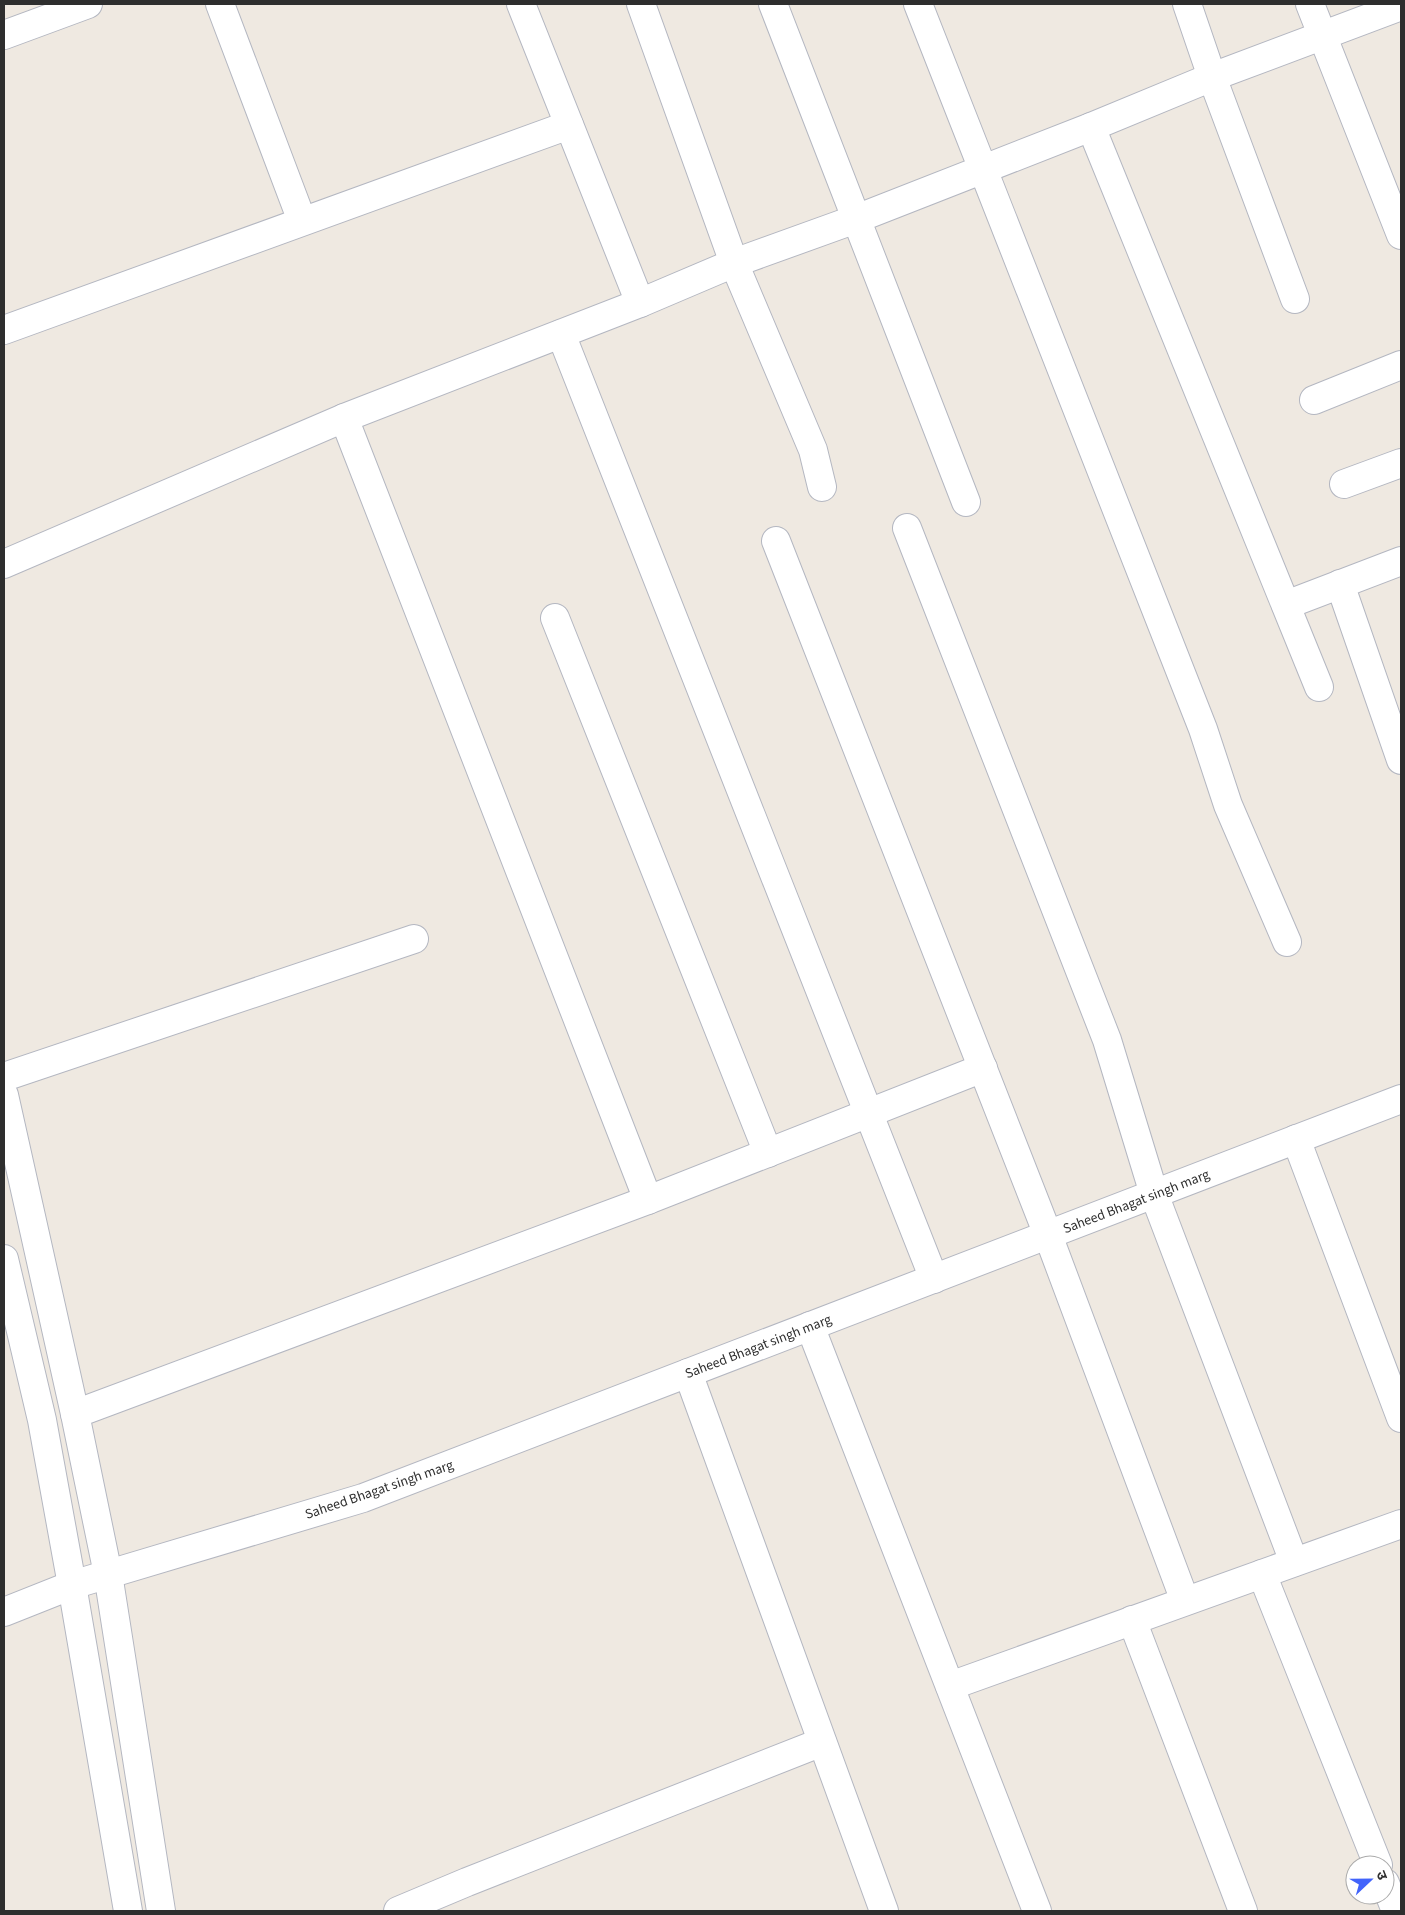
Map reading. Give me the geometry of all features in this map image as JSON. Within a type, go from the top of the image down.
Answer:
[{"type":"street","points":[[4,35],[88,4]]},
{"type":"street","points":[[220,4],[302,221]]},
{"type":"street","points":[[521,4],[640,303]]},
{"type":"street","points":[[641,4],[734,262],[813,450],[822,487]]},
{"type":"street","points":[[772,4],[966,502]]},
{"type":"street","points":[[918,4],[1203,729],[1228,804],[1287,942]]},
{"type":"street","points":[[1187,4],[1212,77],[1295,299]]},
{"type":"street","points":[[1310,4],[1401,235]]},
{"type":"street","points":[[4,564],[344,418],[640,303],[734,262],[856,219],[1091,127],[1212,77],[1401,6]]},
{"type":"street","points":[[4,330],[569,125]]},
{"type":"street","points":[[1091,127],[1320,687]]},
{"type":"street","points":[[561,334],[934,1279]]},
{"type":"street","points":[[1314,400],[1401,365]]},
{"type":"street","points":[[344,418],[648,1200]]},
{"type":"street","points":[[1344,484],[1401,463]]},
{"type":"street","points":[[907,528],[1107,1040],[1154,1194],[1294,1562]]},
{"type":"street","points":[[776,542],[1048,1235],[1185,1601]]},
{"type":"street","points":[[1286,605],[1401,560]]},
{"type":"street","points":[[1340,584],[1401,760]]},
{"type":"street","points":[[555,618],[768,1153]]},
{"type":"street","points":[[4,1077],[414,939]]},
{"type":"street","points":[[76,1414],[648,1200],[983,1068]]},
{"type":"street","points":[[4,1095],[76,1414],[108,1574],[161,1911]]},
{"type":"street","name":"Saheed Bhagat singh marg","points":[[4,1612],[72,1585],[363,1498],[1401,1099]]},
{"type":"street","points":[[1296,1139],[1401,1418]]},
{"type":"street","points":[[4,1259],[42,1420],[128,1911]]},
{"type":"street","points":[[810,1326],[1037,1911]]},
{"type":"street","points":[[688,1373],[884,1911]]},
{"type":"street","points":[[950,1686],[1401,1524]]},
{"type":"street","points":[[1262,1574],[1374,1855]]},
{"type":"street","points":[[1132,1620],[1243,1911]]},
{"type":"street","points":[[398,1911],[822,1742]]}]
